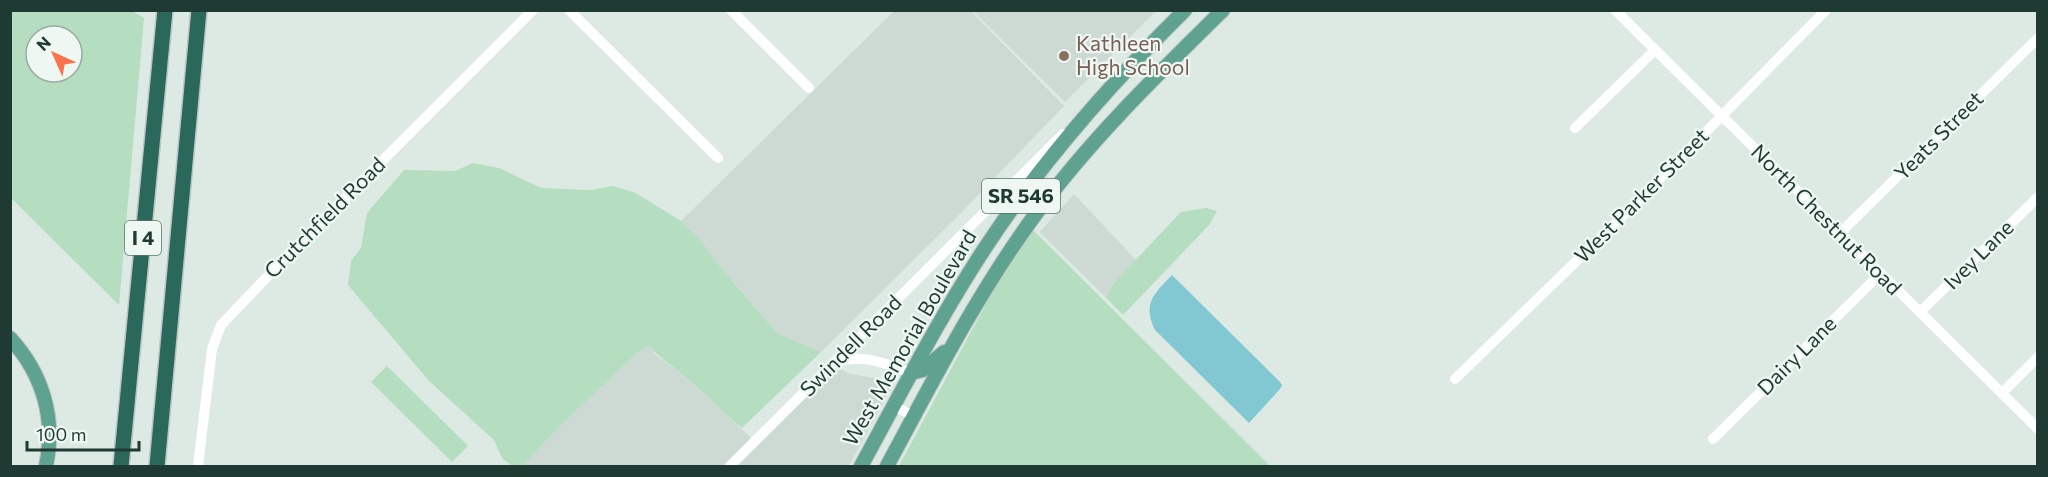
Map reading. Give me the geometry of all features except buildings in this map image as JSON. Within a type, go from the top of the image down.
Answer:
[{"type":"highway","name":"I 4","points":[[121,466],[165,10]]},
{"type":"highway","name":"I 4","points":[[157,466],[199,10]]},
{"type":"main road","name":"West Memorial Boulevard","points":[[861,466],[956,293],[991,238],[1046,163],[1100,99],[1185,10]]},
{"type":"main road","name":"West Memorial Boulevard","points":[[887,466],[953,343],[999,267],[1049,197],[1102,133],[1223,10]]},
{"type":"main road","points":[[10,338],[32,366],[46,403],[50,432],[46,466]]},
{"type":"main road","points":[[911,373],[923,370],[953,343]]},
{"type":"street","name":"Crutchfield Road","points":[[198,466],[212,349],[221,325],[533,10]]},
{"type":"street","points":[[569,10],[718,158]]},
{"type":"street","points":[[731,10],[809,88]]},
{"type":"street","name":"North Chestnut Road","points":[[1616,10],[2037,429]]},
{"type":"street","name":"West Parker Street","points":[[1455,380],[1468,370],[1826,10]]},
{"type":"street","name":"Yeats Street","points":[[1840,233],[2037,38]]},
{"type":"street","points":[[1575,128],[1655,50]]},
{"type":"street","name":"Swindell Road","points":[[730,466],[1100,99]]},
{"type":"street","name":"Ivey Lane","points":[[1920,312],[2037,197]]},
{"type":"street","name":"Dairy Lane","points":[[1713,439],[1881,273]]},
{"type":"street","points":[[860,336],[859,350],[870,359]]},
{"type":"street","points":[[2002,393],[2037,357]]},
{"type":"street","points":[[833,363],[848,358],[870,359],[911,373]]},
{"type":"street","points":[[893,406],[914,416]]},
{"type":"shaded area","points":[[894,11],[971,11],[1064,106],[959,215],[821,352],[777,333],[704,245],[681,221]]},
{"type":"shaded area","name":"Kathleen High School","points":[[973,11],[1156,11],[1065,102]]},
{"type":"shaded area","points":[[1074,194],[1136,260],[1113,284],[1106,298],[1040,232]]},
{"type":"shaded area","points":[[649,346],[656,355],[690,381],[751,438],[723,466],[522,466],[564,422],[637,353]]},
{"type":"shaded area","points":[[838,366],[847,373],[894,382],[849,466],[736,466]]},
{"type":"green space","points":[[10,11],[132,11],[144,18],[119,305],[11,198]]},
{"type":"green space","points":[[473,163],[499,168],[541,188],[591,190],[612,186],[634,192],[681,221],[704,245],[777,333],[821,352],[742,428],[649,346],[637,353],[564,422],[522,466],[512,466],[502,458],[494,440],[429,381],[348,285],[351,261],[361,248],[367,213],[404,170],[455,171]]},
{"type":"green space","points":[[1206,208],[1217,211],[1209,225],[1123,315],[1106,298],[1113,284],[1181,212]]},
{"type":"green space","points":[[1032,229],[1270,466],[899,466],[995,287]]},
{"type":"green space","points":[[387,366],[468,446],[452,462],[371,382]]},
{"type":"water","points":[[1172,275],[1282,385],[1249,423],[1155,330],[1151,321],[1150,306],[1155,294]]},
{"type":"place","name":"Kathleen High School","points":[[1064,56]]}]
